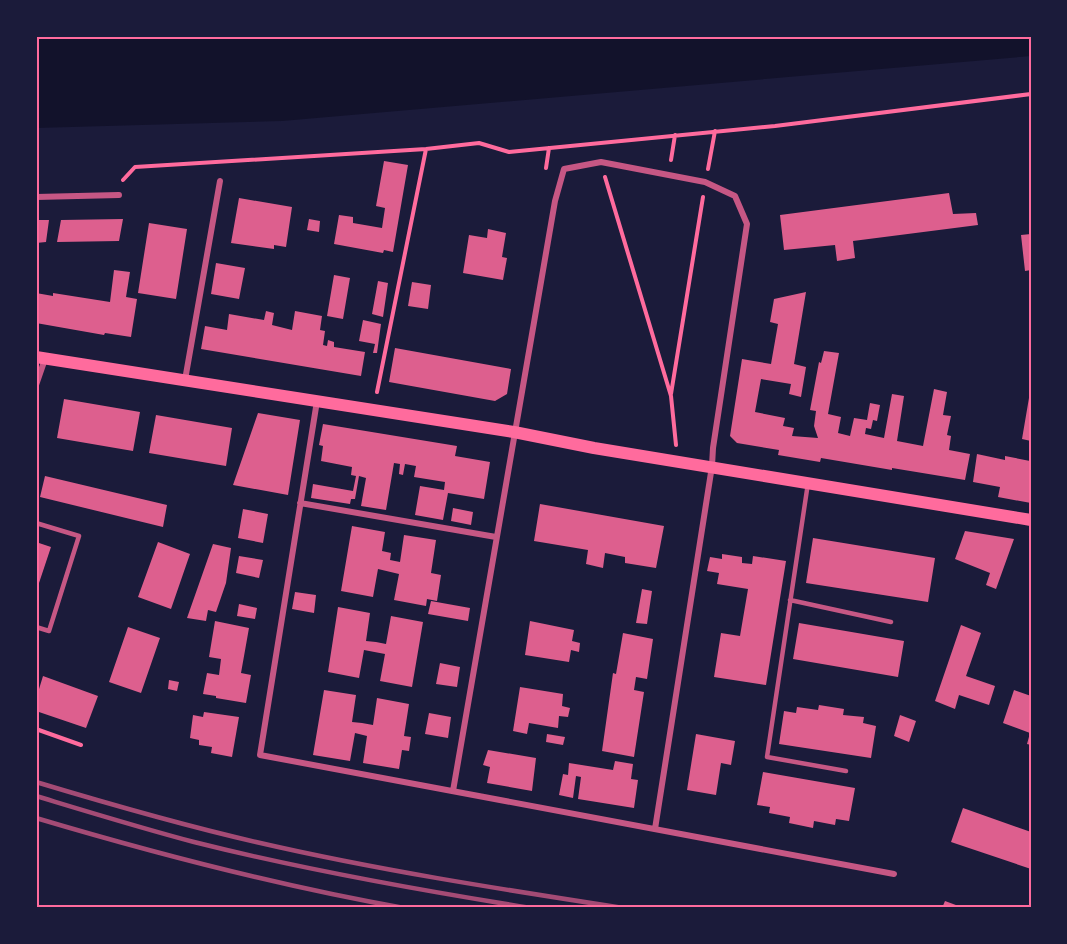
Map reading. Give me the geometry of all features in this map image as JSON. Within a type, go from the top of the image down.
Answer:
[{"type":"main road","points":[[41,358],[514,432],[1031,520]]},
{"type":"street","points":[[453,791],[555,201],[564,169],[601,162],[705,182],[735,196],[747,224],[712,448],[712,466],[688,624],[655,829]]},
{"type":"street","points":[[184,380],[220,181]]},
{"type":"street","points":[[36,197],[116,195]]},
{"type":"street","points":[[36,385],[41,358]]},
{"type":"street","points":[[317,401],[260,755],[894,874]]},
{"type":"street","points":[[300,502],[496,537]]},
{"type":"lane","points":[[808,483],[767,757],[846,771]]},
{"type":"lane","points":[[36,523],[79,536],[49,632],[36,627]]},
{"type":"lane","points":[[790,600],[891,622]]},
{"type":"path","points":[[116,195],[128,172],[135,167],[227,159],[426,149],[479,143],[509,152],[786,124],[1031,94]]},
{"type":"path","points":[[671,396],[715,131]]},
{"type":"path","points":[[669,176],[675,135]]},
{"type":"path","points":[[373,410],[426,149]]},
{"type":"path","points":[[601,162],[671,396],[677,447],[675,460]]},
{"type":"path","points":[[36,729],[81,745]]},
{"type":"shaded area","points":[[36,36],[1031,36],[1031,56],[282,121],[36,128]]},
{"type":"building","points":[[384,161],[408,165],[393,252],[384,250],[383,253],[334,244],[339,215],[353,217],[353,223],[382,228],[385,208],[376,206]]},
{"type":"building","points":[[949,193],[953,214],[976,213],[978,225],[853,241],[855,258],[837,261],[835,245],[784,250],[780,215]]},
{"type":"building","points":[[239,198],[292,207],[286,247],[274,245],[274,249],[231,243]]},
{"type":"building","points":[[123,219],[119,241],[57,242],[61,220]]},
{"type":"building","points":[[309,219],[320,221],[319,232],[307,230]]},
{"type":"building","points":[[36,220],[49,220],[46,242],[36,243]]},
{"type":"building","points":[[149,223],[187,229],[176,299],[138,293]]},
{"type":"building","points":[[488,229],[506,233],[502,257],[507,258],[503,280],[463,273],[469,235],[487,238]]},
{"type":"building","points":[[1031,234],[1031,270],[1025,271],[1021,235]]},
{"type":"building","points":[[216,263],[245,268],[239,299],[211,294]]},
{"type":"building","points":[[114,270],[130,272],[126,297],[137,299],[131,337],[105,333],[104,335],[36,323],[36,293],[53,296],[53,293],[110,302]]},
{"type":"building","points":[[334,275],[350,278],[343,319],[327,316]]},
{"type":"building","points":[[378,281],[388,283],[383,317],[372,314]]},
{"type":"building","points":[[412,282],[431,285],[428,309],[408,306]]},
{"type":"building","points":[[806,292],[794,364],[806,367],[801,397],[789,394],[791,384],[761,379],[755,412],[785,418],[783,426],[794,428],[792,436],[818,438],[814,426],[816,411],[810,410],[819,362],[821,363],[824,351],[839,353],[828,414],[841,417],[838,433],[850,436],[854,418],[867,420],[870,403],[880,405],[877,421],[873,420],[871,429],[866,428],[865,434],[884,438],[892,394],[904,396],[897,441],[923,446],[934,389],[947,392],[943,415],[951,416],[947,435],[951,436],[949,450],[970,454],[965,480],[821,458],[820,462],[778,455],[779,450],[737,443],[730,436],[742,359],[771,364],[778,324],[770,322],[774,299]]},
{"type":"building","points":[[266,311],[274,313],[272,325],[292,330],[295,311],[322,316],[320,330],[325,331],[323,345],[327,346],[328,340],[334,342],[334,347],[365,352],[361,376],[201,349],[205,326],[227,330],[229,314],[264,320]]},
{"type":"building","points":[[363,320],[381,324],[377,353],[373,353],[375,344],[359,341]]},
{"type":"building","points":[[395,348],[511,369],[507,394],[495,401],[389,382]]},
{"type":"building","points":[[1031,392],[1031,441],[1022,439]]},
{"type":"building","points":[[64,399],[140,412],[133,451],[57,438]]},
{"type":"building","points":[[258,413],[300,420],[288,495],[233,485]]},
{"type":"building","points":[[156,415],[232,428],[226,466],[149,453]]},
{"type":"building","points":[[323,424],[457,446],[455,456],[490,462],[484,499],[448,493],[443,520],[415,515],[420,486],[444,490],[445,482],[414,477],[416,466],[405,464],[403,475],[399,474],[400,464],[394,463],[386,510],[361,506],[366,478],[359,476],[355,499],[351,499],[350,504],[311,498],[313,484],[353,491],[356,476],[351,475],[352,467],[321,461],[323,446],[319,445]]},
{"type":"building","points":[[977,454],[1005,460],[1005,456],[1030,461],[1031,503],[998,497],[1000,487],[973,482]]},
{"type":"building","points":[[45,476],[167,505],[163,527],[40,497]]},
{"type":"building","points":[[540,504],[664,526],[656,568],[625,563],[625,557],[605,553],[603,568],[586,564],[588,550],[534,541]]},
{"type":"building","points":[[453,508],[473,512],[471,525],[451,521]]},
{"type":"building","points":[[243,509],[268,514],[263,543],[238,538]]},
{"type":"building","points":[[352,526],[385,532],[382,551],[391,553],[390,560],[400,562],[404,535],[436,540],[431,573],[441,575],[437,601],[427,599],[426,606],[394,600],[399,574],[378,569],[373,597],[341,591]]},
{"type":"building","points":[[965,531],[1014,539],[996,589],[986,585],[990,573],[955,559]]},
{"type":"building","points":[[813,538],[935,558],[928,602],[806,583]]},
{"type":"building","points":[[36,542],[51,547],[36,592]]},
{"type":"building","points":[[158,542],[190,554],[171,609],[138,597]]},
{"type":"building","points":[[213,544],[231,548],[226,583],[216,612],[208,610],[206,621],[187,618]]},
{"type":"building","points":[[722,554],[742,557],[742,563],[752,564],[753,556],[786,561],[766,685],[714,677],[721,633],[740,636],[748,589],[717,584],[719,573],[707,571],[710,557],[722,559]]},
{"type":"building","points":[[239,556],[263,560],[259,578],[236,573]]},
{"type":"building","points":[[642,589],[652,591],[647,624],[636,623]]},
{"type":"building","points":[[295,592],[316,595],[314,613],[292,609]]},
{"type":"building","points":[[431,601],[470,608],[468,621],[428,614]]},
{"type":"building","points":[[239,604],[257,608],[255,619],[237,616]]},
{"type":"building","points":[[338,607],[370,613],[366,641],[386,644],[391,616],[423,622],[412,687],[380,681],[385,654],[364,650],[359,678],[328,672]]},
{"type":"building","points":[[215,621],[249,628],[241,673],[251,675],[246,703],[203,694],[207,673],[219,675],[221,659],[209,657]]},
{"type":"building","points":[[530,621],[574,630],[572,641],[580,643],[579,652],[571,650],[569,662],[525,655]]},
{"type":"building","points":[[799,623],[904,641],[898,677],[793,659]]},
{"type":"building","points":[[961,625],[981,633],[966,676],[995,686],[989,705],[959,695],[955,709],[935,701]]},
{"type":"building","points":[[128,627],[160,638],[141,693],[109,682]]},
{"type":"building","points":[[623,633],[653,639],[647,679],[636,677],[634,690],[644,692],[634,757],[602,751],[613,673],[616,674]]},
{"type":"building","points":[[440,663],[460,667],[457,687],[436,684]]},
{"type":"building","points":[[43,676],[98,696],[86,728],[36,711],[36,699]]},
{"type":"building","points":[[169,680],[179,682],[177,691],[168,689]]},
{"type":"building","points":[[520,687],[563,694],[562,706],[570,708],[568,717],[559,716],[558,728],[529,723],[527,734],[513,731]]},
{"type":"building","points":[[324,690],[356,695],[352,722],[373,725],[377,698],[409,704],[404,736],[411,737],[409,751],[402,750],[399,769],[363,763],[367,736],[355,733],[350,761],[313,755]]},
{"type":"building","points":[[1014,690],[1031,696],[1031,745],[1027,744],[1030,733],[1003,723]]},
{"type":"building","points":[[819,705],[844,709],[843,715],[864,717],[863,723],[876,726],[871,758],[779,744],[784,711],[796,713],[797,707],[818,710]]},
{"type":"building","points":[[204,712],[239,717],[232,757],[211,753],[212,747],[199,745],[199,740],[190,738],[193,715],[203,717]]},
{"type":"building","points":[[429,713],[451,717],[448,738],[425,734]]},
{"type":"building","points":[[900,715],[916,721],[909,742],[894,736]]},
{"type":"building","points":[[547,734],[565,737],[563,745],[546,742]]},
{"type":"building","points":[[696,734],[735,741],[731,765],[721,763],[716,795],[687,790]]},
{"type":"building","points":[[488,750],[536,758],[532,791],[487,783],[490,767],[483,765]]},
{"type":"building","points":[[615,761],[633,764],[631,779],[638,780],[634,808],[578,799],[581,777],[576,776],[573,798],[559,795],[563,774],[568,775],[569,763],[613,770]]},
{"type":"building","points":[[763,772],[855,788],[849,821],[836,819],[835,825],[814,821],[813,828],[789,823],[790,817],[769,813],[770,807],[757,805]]},
{"type":"building","points":[[963,808],[1031,832],[1031,869],[951,842]]},
{"type":"building","points":[[945,901],[964,908],[942,908]]},
{"type":"railway","points":[[36,782],[173,821],[301,852],[439,878],[623,908]]},
{"type":"railway","points":[[36,796],[194,842],[278,862],[531,908]]},
{"type":"railway","points":[[36,818],[219,868],[311,890],[404,908]]}]
